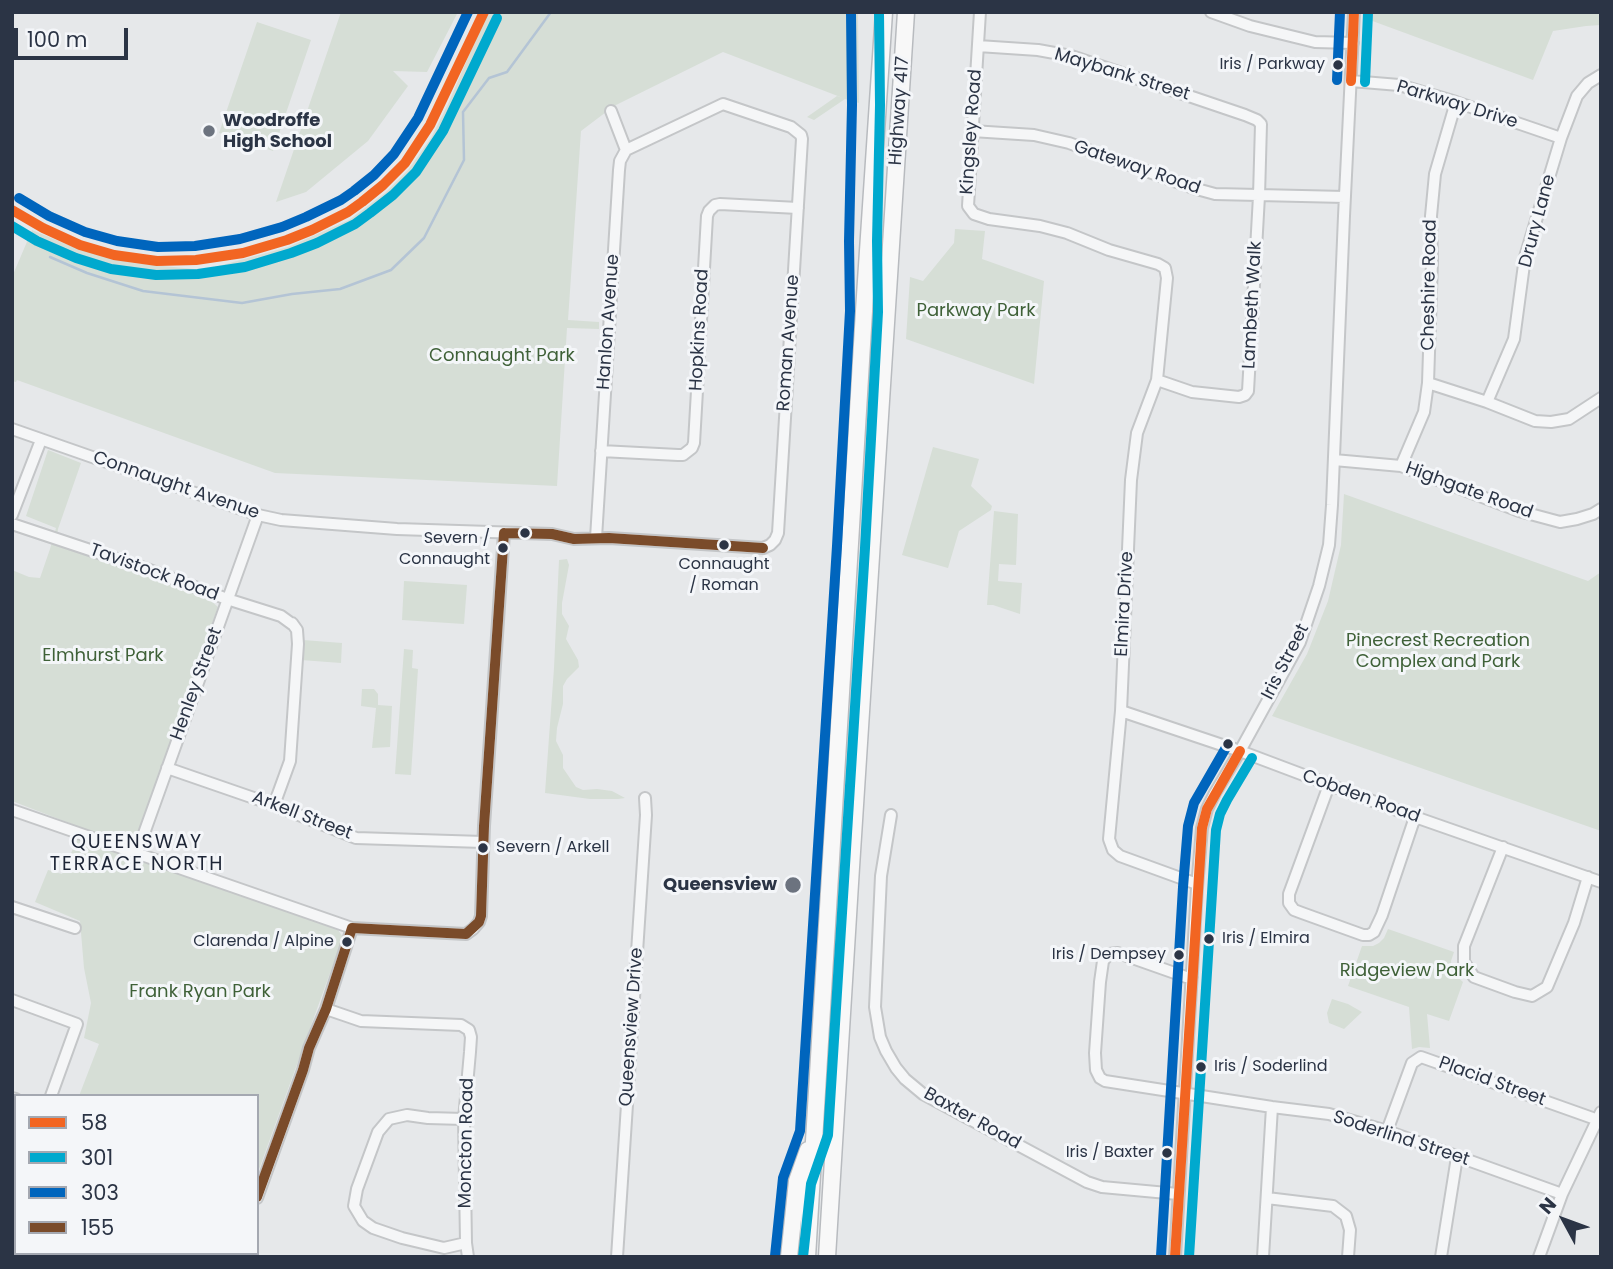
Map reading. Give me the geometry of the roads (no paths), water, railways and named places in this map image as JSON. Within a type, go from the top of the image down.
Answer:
[{"type":"highway","points":[[807,1257],[884,12]]},
{"type":"highway","name":"Highway 417","points":[[827,1257],[906,12]]},
{"type":"highway","points":[[789,1257],[797,1181],[814,1134]]},
{"type":"highway","points":[[833,1170],[834,1257]]},
{"type":"street","name":"Kingsley Road","points":[[980,12],[968,206],[974,214],[989,219],[1040,226],[1067,233],[1109,250],[1158,264],[1166,268],[1166,271]]},
{"type":"street","points":[[1212,12],[1250,26],[1315,42],[1353,43]]},
{"type":"street","name":"Iris Street","points":[[1175,1257],[1202,828],[1214,793],[1300,642],[1319,586],[1329,545],[1354,12]]},
{"type":"street","name":"Maybank Street","points":[[978,46],[1038,50],[1071,56],[1245,115],[1261,124]]},
{"type":"street","name":"Drury Lane","points":[[1487,402],[1514,339],[1525,257],[1562,138],[1577,96],[1588,83],[1601,75]]},
{"type":"street","name":"Parkway Drive","points":[[1351,82],[1399,85],[1562,138]]},
{"type":"street","name":"Cheshire Road","points":[[1401,466],[1424,412],[1428,383],[1431,216],[1435,174],[1456,103]]},
{"type":"street","name":"Roman Avenue","points":[[626,150],[723,104],[791,127],[799,131],[802,139],[778,533],[775,540],[763,548]]},
{"type":"street","points":[[611,111],[626,150]]},
{"type":"street","name":"Lambeth Walk","points":[[1157,380],[1192,392],[1239,397],[1248,391],[1261,124]]},
{"type":"street","name":"Gateway Road","points":[[972,131],[1034,135],[1069,144],[1215,194],[1345,197]]},
{"type":"street","name":"Hanlon Avenue","points":[[597,538],[619,170],[626,150]]},
{"type":"street","name":"Hopkins Road","points":[[601,451],[683,455],[691,448],[694,443],[709,211],[720,204],[798,208]]},
{"type":"street","name":"Elmira Drive","points":[[1166,271],[1163,334],[1157,380],[1137,433],[1131,480],[1121,711],[1109,839],[1113,850],[1121,856],[1197,884]]},
{"type":"street","points":[[1428,383],[1535,421],[1569,419],[1601,398]]},
{"type":"street","name":"Connaught Avenue","points":[[12,429],[258,515],[311,523],[397,529],[552,534],[574,539],[609,538],[763,548]]},
{"type":"street","points":[[12,515],[41,440]]},
{"type":"street","name":"Highgate Road","points":[[1334,460],[1401,466],[1519,512],[1560,522],[1593,514],[1601,509]]},
{"type":"street","name":"Henley Street","points":[[137,853],[258,515]]},
{"type":"street","name":"Tavistock Road","points":[[12,524],[147,569],[292,622],[298,636],[290,761],[274,805]]},
{"type":"street","points":[[12,810],[352,928],[466,934],[479,922],[481,916],[483,842],[504,533]]},
{"type":"street","name":"Cobden Road","points":[[1121,711],[1240,751],[1415,817],[1601,882]]},
{"type":"street","name":"Arkell Street","points":[[167,768],[274,805],[356,838],[483,842]]},
{"type":"street","points":[[1329,785],[1289,894],[1289,903],[1294,910],[1302,913],[1363,935],[1374,932],[1415,817]]},
{"type":"street","name":"Queensview Drive","points":[[617,1257],[645,798]]},
{"type":"street","name":"Baxter Road","points":[[891,815],[881,876],[875,1007],[880,1037],[896,1068],[923,1094],[1087,1182],[1102,1187],[1178,1194]]},
{"type":"street","points":[[1503,847],[1464,946],[1464,962],[1474,977],[1515,992],[1532,996],[1547,987],[1574,923],[1588,877]]},
{"type":"street","points":[[12,907],[75,928]]},
{"type":"street","points":[[259,1192],[309,1048],[326,1009],[352,928]]},
{"type":"street","name":"Soderlind Street","points":[[1192,977],[1118,953],[1109,954],[1103,961],[1100,982],[1095,1053],[1096,1070],[1100,1078],[1110,1082],[1329,1114],[1387,1130],[1562,1194]]},
{"type":"street","points":[[12,1000],[77,1024],[52,1094]]},
{"type":"street","name":"Moncton Road","points":[[326,1009],[361,1021],[461,1025],[469,1030],[464,1119],[468,1257]]},
{"type":"street","name":"Placid Street","points":[[1387,1130],[1412,1063],[1421,1057],[1600,1117]]},
{"type":"street","points":[[1263,1257],[1272,1107]]},
{"type":"street","points":[[464,1119],[407,1115],[389,1119],[378,1132],[357,1189],[354,1206],[363,1221],[373,1228],[402,1238],[444,1248],[466,1243]]},
{"type":"street","points":[[1539,1257],[1562,1194],[1600,1117]]},
{"type":"street","points":[[1441,1257],[1457,1157]]},
{"type":"street","points":[[1267,1198],[1333,1206],[1346,1216],[1350,1230],[1348,1257]]},
{"type":"waterway","points":[[50,257],[87,273],[143,291],[242,303],[340,289],[391,270],[424,238],[464,160],[463,112],[489,78],[507,72],[551,12]]},
{"type":"place","name":"Iris / Parkway","points":[[1338,65]]},
{"type":"place","name":"Woodroffe High School","points":[[209,131]]},
{"type":"place","name":"Connaught / Roman","points":[[724,545]]},
{"type":"place","name":"Severn / Connaught","points":[[503,548]]},
{"type":"place","name":"Severn / Arkell","points":[[483,848]]},
{"type":"place","name":"Queensview","points":[[793,885]]},
{"type":"place","name":"Iris / Elmira","points":[[1209,939]]},
{"type":"place","name":"Clarenda / Alpine","points":[[347,942]]},
{"type":"place","name":"Iris / Dempsey","points":[[1179,955]]},
{"type":"place","name":"Iris / Soderlind","points":[[1201,1067]]},
{"type":"place","name":"Iris / Baxter","points":[[1167,1153]]},
{"type":"district","name":"QUEENSWAY TERRACE NORTH","points":[[137,854]]},
{"type":"park label","name":"Parkway Park","points":[[976,311]]},
{"type":"park label","name":"Connaught Park","points":[[502,356]]},
{"type":"park label","name":"Pinecrest Recreation Complex and Park","points":[[1438,651]]},
{"type":"park label","name":"Elmhurst Park","points":[[103,656]]},
{"type":"park label","name":"Ridgeview Park","points":[[1407,971]]},
{"type":"park label","name":"Frank Ryan Park","points":[[200,992]]}]
